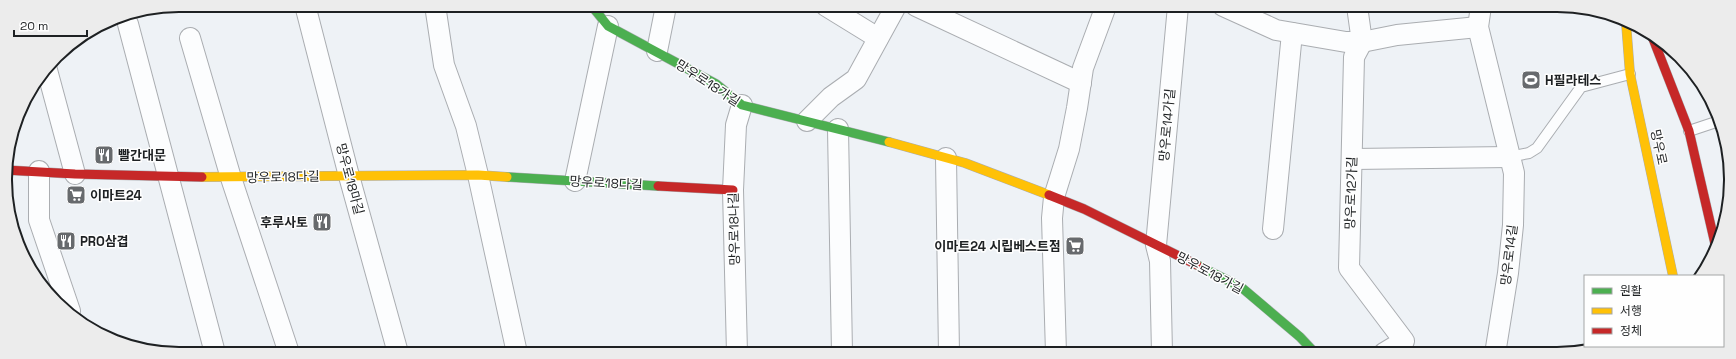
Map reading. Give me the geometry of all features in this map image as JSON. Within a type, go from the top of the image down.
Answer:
[{"type":"street","name":"망우로18마길","points":[[307,12],[349,176],[396,347]]},
{"type":"street","points":[[436,12],[444,65],[466,126],[516,347]]},
{"type":"street","name":"망우로18가길","points":[[597,12],[608,26],[716,84],[742,105],[965,163],[1084,209],[1241,287],[1300,337],[1309,347]]},
{"type":"street","points":[[657,51],[665,12]]},
{"type":"street","points":[[836,12],[878,38]]},
{"type":"street","points":[[807,121],[831,97],[856,79],[893,12]]},
{"type":"street","points":[[929,12],[1081,83]]},
{"type":"street","points":[[1056,347],[1052,218],[1054,197],[1068,149],[1083,68],[1104,12]]},
{"type":"street","name":"망우로14가길","points":[[1156,245],[1177,12]]},
{"type":"street","points":[[1236,12],[1276,30],[1346,42],[1362,42],[1397,35],[1478,26]]},
{"type":"street","points":[[1358,12],[1362,42]]},
{"type":"street","name":"망우로14길","points":[[1480,12],[1478,26],[1514,173],[1513,225],[1508,273],[1496,347]]},
{"type":"street","points":[[128,24],[213,347]]},
{"type":"street","points":[[575,181],[608,26]]},
{"type":"street","name":"망우로","points":[[1626,27],[1630,74],[1673,275]]},
{"type":"street","points":[[1273,229],[1292,33]]},
{"type":"street","name":"망우로18다길","points":[[190,38],[231,178],[287,347]]},
{"type":"street","name":"망우로12가길","points":[[1362,42],[1354,57],[1353,159],[1349,268],[1404,341],[1395,347]]},
{"type":"street","points":[[1655,45],[1689,131],[1713,237]]},
{"type":"street","points":[[49,76],[75,174]]},
{"type":"street","name":"망우로18나길","points":[[736,347],[733,190],[736,125],[742,105]]},
{"type":"street","points":[[838,129],[842,347]]},
{"type":"street","points":[[1353,159],[1509,157]]},
{"type":"street","points":[[946,158],[949,347]]},
{"type":"street","name":"망우로18다길","points":[[12,170],[75,174],[231,178],[478,175],[733,190]]},
{"type":"street","points":[[38,171],[39,220],[68,304]]},
{"type":"street","name":"망우로18가길","points":[[1156,245],[1160,261],[1162,347]]},
{"type":"lane","points":[[1509,157],[1529,153],[1536,148],[1581,87],[1630,74]]},
{"type":"lane","points":[[1689,131],[1714,123]]},
{"type":"traffic: fast","points":[[597,12],[608,26],[716,84],[742,105],[889,142]]},
{"type":"traffic: fast","points":[[507,177],[658,186]]},
{"type":"traffic: fast","points":[[1197,265],[1241,287],[1300,337],[1309,347]]},
{"type":"traffic: slow","points":[[1626,27],[1630,74],[1673,275]]},
{"type":"traffic: slow","points":[[889,142],[965,163],[1049,195]]},
{"type":"traffic: slow","points":[[202,177],[478,175],[507,177]]},
{"type":"traffic: jam","points":[[1655,45],[1689,131],[1713,237]]},
{"type":"traffic: jam","points":[[12,170],[75,174],[202,177]]},
{"type":"traffic: jam","points":[[658,186],[733,190]]},
{"type":"traffic: jam","points":[[1049,195],[1084,209],[1197,265]]},
{"type":"place","name":"H필라테스","points":[[1531,80]]},
{"type":"place","name":"빨간대문","points":[[104,155]]},
{"type":"place","name":"이마트24","points":[[76,195]]},
{"type":"place","name":"후루사토","points":[[322,222]]},
{"type":"place","name":"PRO삼겹","points":[[66,241]]},
{"type":"place","name":"이마트24 시립베스트점","points":[[1075,246]]}]
